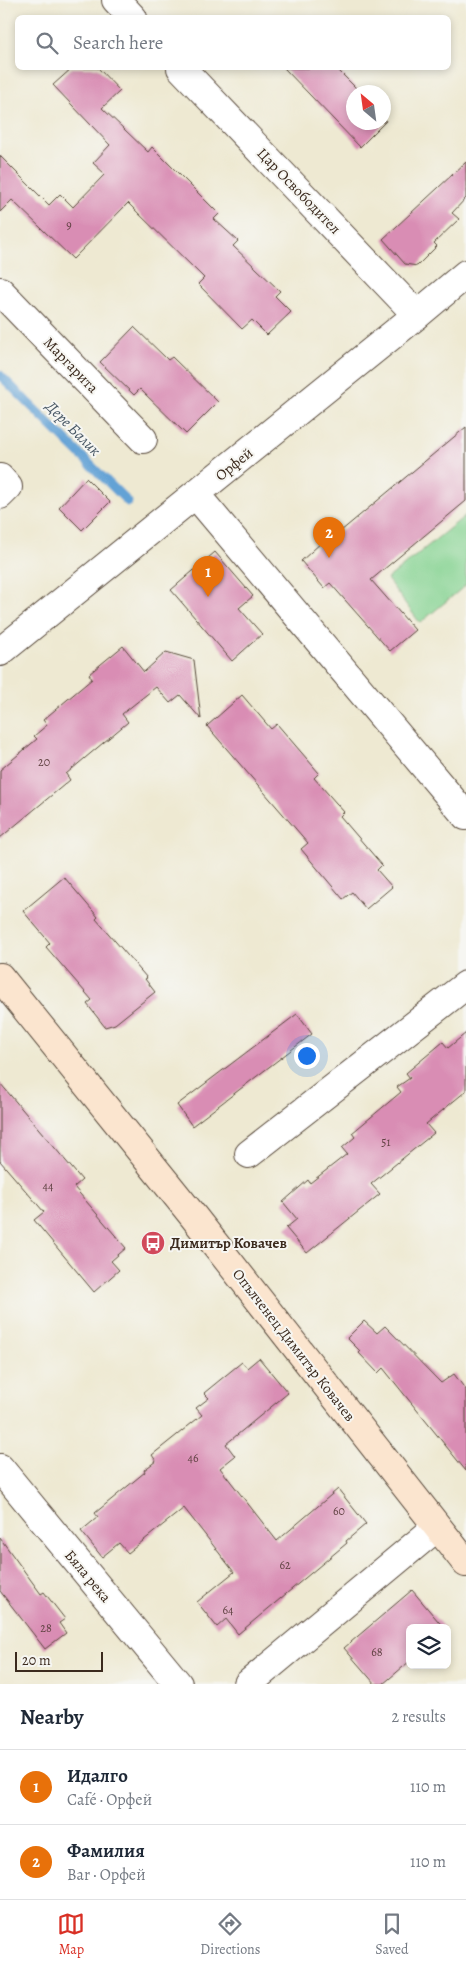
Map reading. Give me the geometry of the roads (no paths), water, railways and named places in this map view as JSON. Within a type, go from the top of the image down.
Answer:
[{"type":"street","points":[[116,0],[130,15]]},
{"type":"street","name":"Цар Освободител","points":[[183,70],[418,315]]},
{"type":"street","name":"Орфей","points":[[0,652],[418,315],[466,274]]},
{"type":"street","name":"Маргарита","points":[[0,291],[142,439]]},
{"type":"street","points":[[196,495],[466,816]]},
{"type":"street","name":"Опълченец Димитър Ковачев","points":[[0,977],[193,1216],[466,1564]]},
{"type":"street","points":[[249,1154],[466,985]]},
{"type":"street","name":"Бяла река","points":[[0,1468],[178,1684]]},
{"type":"street","points":[[248,1684],[437,1527]]},
{"type":"waterway","name":"Дере Балик","points":[[0,375],[128,502]]},
{"type":"place","name":"Фамилия","points":[[329,558]]},
{"type":"place","name":"Идалго","points":[[208,597]]},
{"type":"place","name":"Димитър Ковачев","points":[[153,1243]]}]
